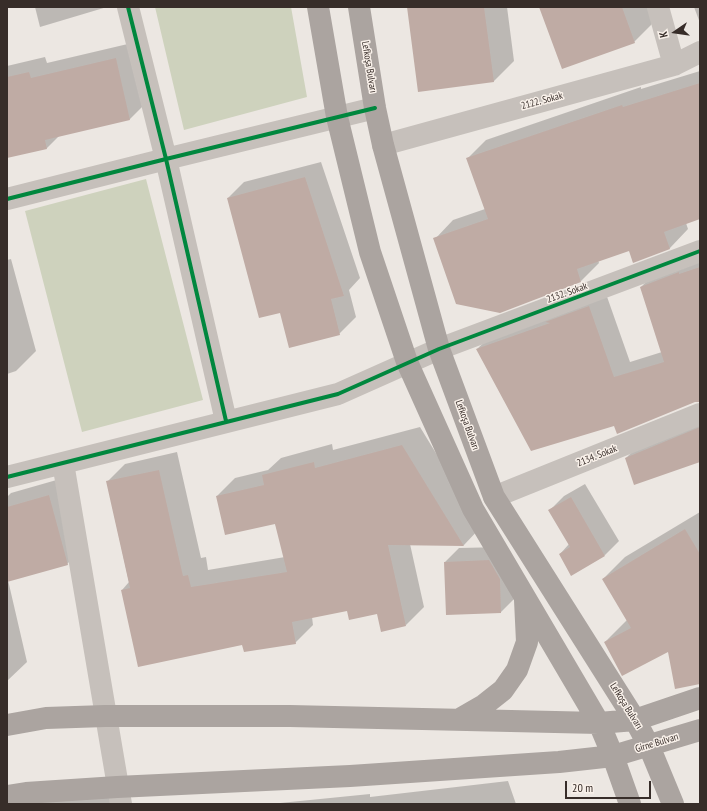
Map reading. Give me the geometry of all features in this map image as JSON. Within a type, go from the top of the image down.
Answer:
[{"type":"main road","points":[[318,7],[337,117],[370,252],[407,362],[473,509],[599,723],[613,756],[630,804]]},
{"type":"main road","name":"Lefkoşa Bulvarı","points":[[359,7],[375,108],[383,145],[439,349],[494,497],[635,720],[650,746],[673,804]]},
{"type":"main road","points":[[458,720],[484,705],[503,690],[517,670],[527,642],[525,596]]},
{"type":"main road","points":[[7,726],[46,718],[105,716],[290,716],[599,723],[635,720],[700,698]]},
{"type":"main road","name":"Girne Bulvarı","points":[[7,796],[26,793],[119,796],[350,776],[559,762],[613,756],[700,730]]},
{"type":"street","points":[[128,7],[166,159],[226,421]]},
{"type":"street","points":[[658,7],[674,65]]},
{"type":"street","name":"2122. Sokak","points":[[383,145],[674,65],[700,52]]},
{"type":"street","points":[[7,198],[375,108]]},
{"type":"street","name":"2132. Sokak","points":[[7,477],[338,394],[439,349],[700,251]]},
{"type":"street","name":"2134. Sokak","points":[[494,497],[700,414]]},
{"type":"street","points":[[63,463],[119,796]]},
{"type":"green space","points":[[155,7],[291,7],[307,97],[184,130]]},
{"type":"green space","points":[[146,179],[203,400],[82,432],[25,211]]},
{"type":"building","points":[[407,7],[484,7],[494,82],[418,92]]},
{"type":"building","points":[[539,7],[622,7],[635,43],[562,69]]},
{"type":"building","points":[[116,58],[130,120],[45,140],[47,149],[7,158],[7,77],[29,72],[31,78]]},
{"type":"building","points":[[700,83],[700,219],[664,232],[670,249],[633,263],[629,251],[577,269],[581,282],[500,313],[456,304],[433,238],[488,219],[466,158],[622,105],[623,107]]},
{"type":"building","points":[[305,177],[344,296],[331,299],[340,335],[289,348],[280,313],[259,318],[227,198]]},
{"type":"building","points":[[700,267],[700,402],[695,402],[617,434],[614,426],[531,451],[476,349],[550,323],[545,322],[589,306],[614,377],[664,362],[640,287],[679,272],[679,274]]},
{"type":"building","points":[[700,427],[700,462],[634,485],[625,458]]},
{"type":"building","points":[[402,445],[464,546],[388,545],[406,626],[381,632],[377,614],[349,620],[347,611],[292,622],[296,644],[244,652],[242,645],[138,667],[121,590],[130,588],[106,481],[159,470],[183,576],[188,575],[191,587],[287,572],[275,524],[225,535],[216,496],[264,485],[262,475],[314,462],[315,468]]},
{"type":"building","points":[[49,495],[68,565],[7,582],[7,507]]},
{"type":"building","points":[[571,497],[605,556],[571,576],[559,554],[570,547],[548,510]]},
{"type":"building","points":[[685,529],[700,554],[700,684],[675,689],[668,652],[622,676],[604,642],[631,628],[602,579]]},
{"type":"building","points":[[489,560],[500,579],[501,613],[446,615],[444,562]]},
{"type":"cycle path","points":[[128,7],[166,159],[226,421]]},
{"type":"cycle path","points":[[7,199],[375,108]]},
{"type":"cycle path","points":[[7,477],[338,394],[439,349],[700,251]]}]
